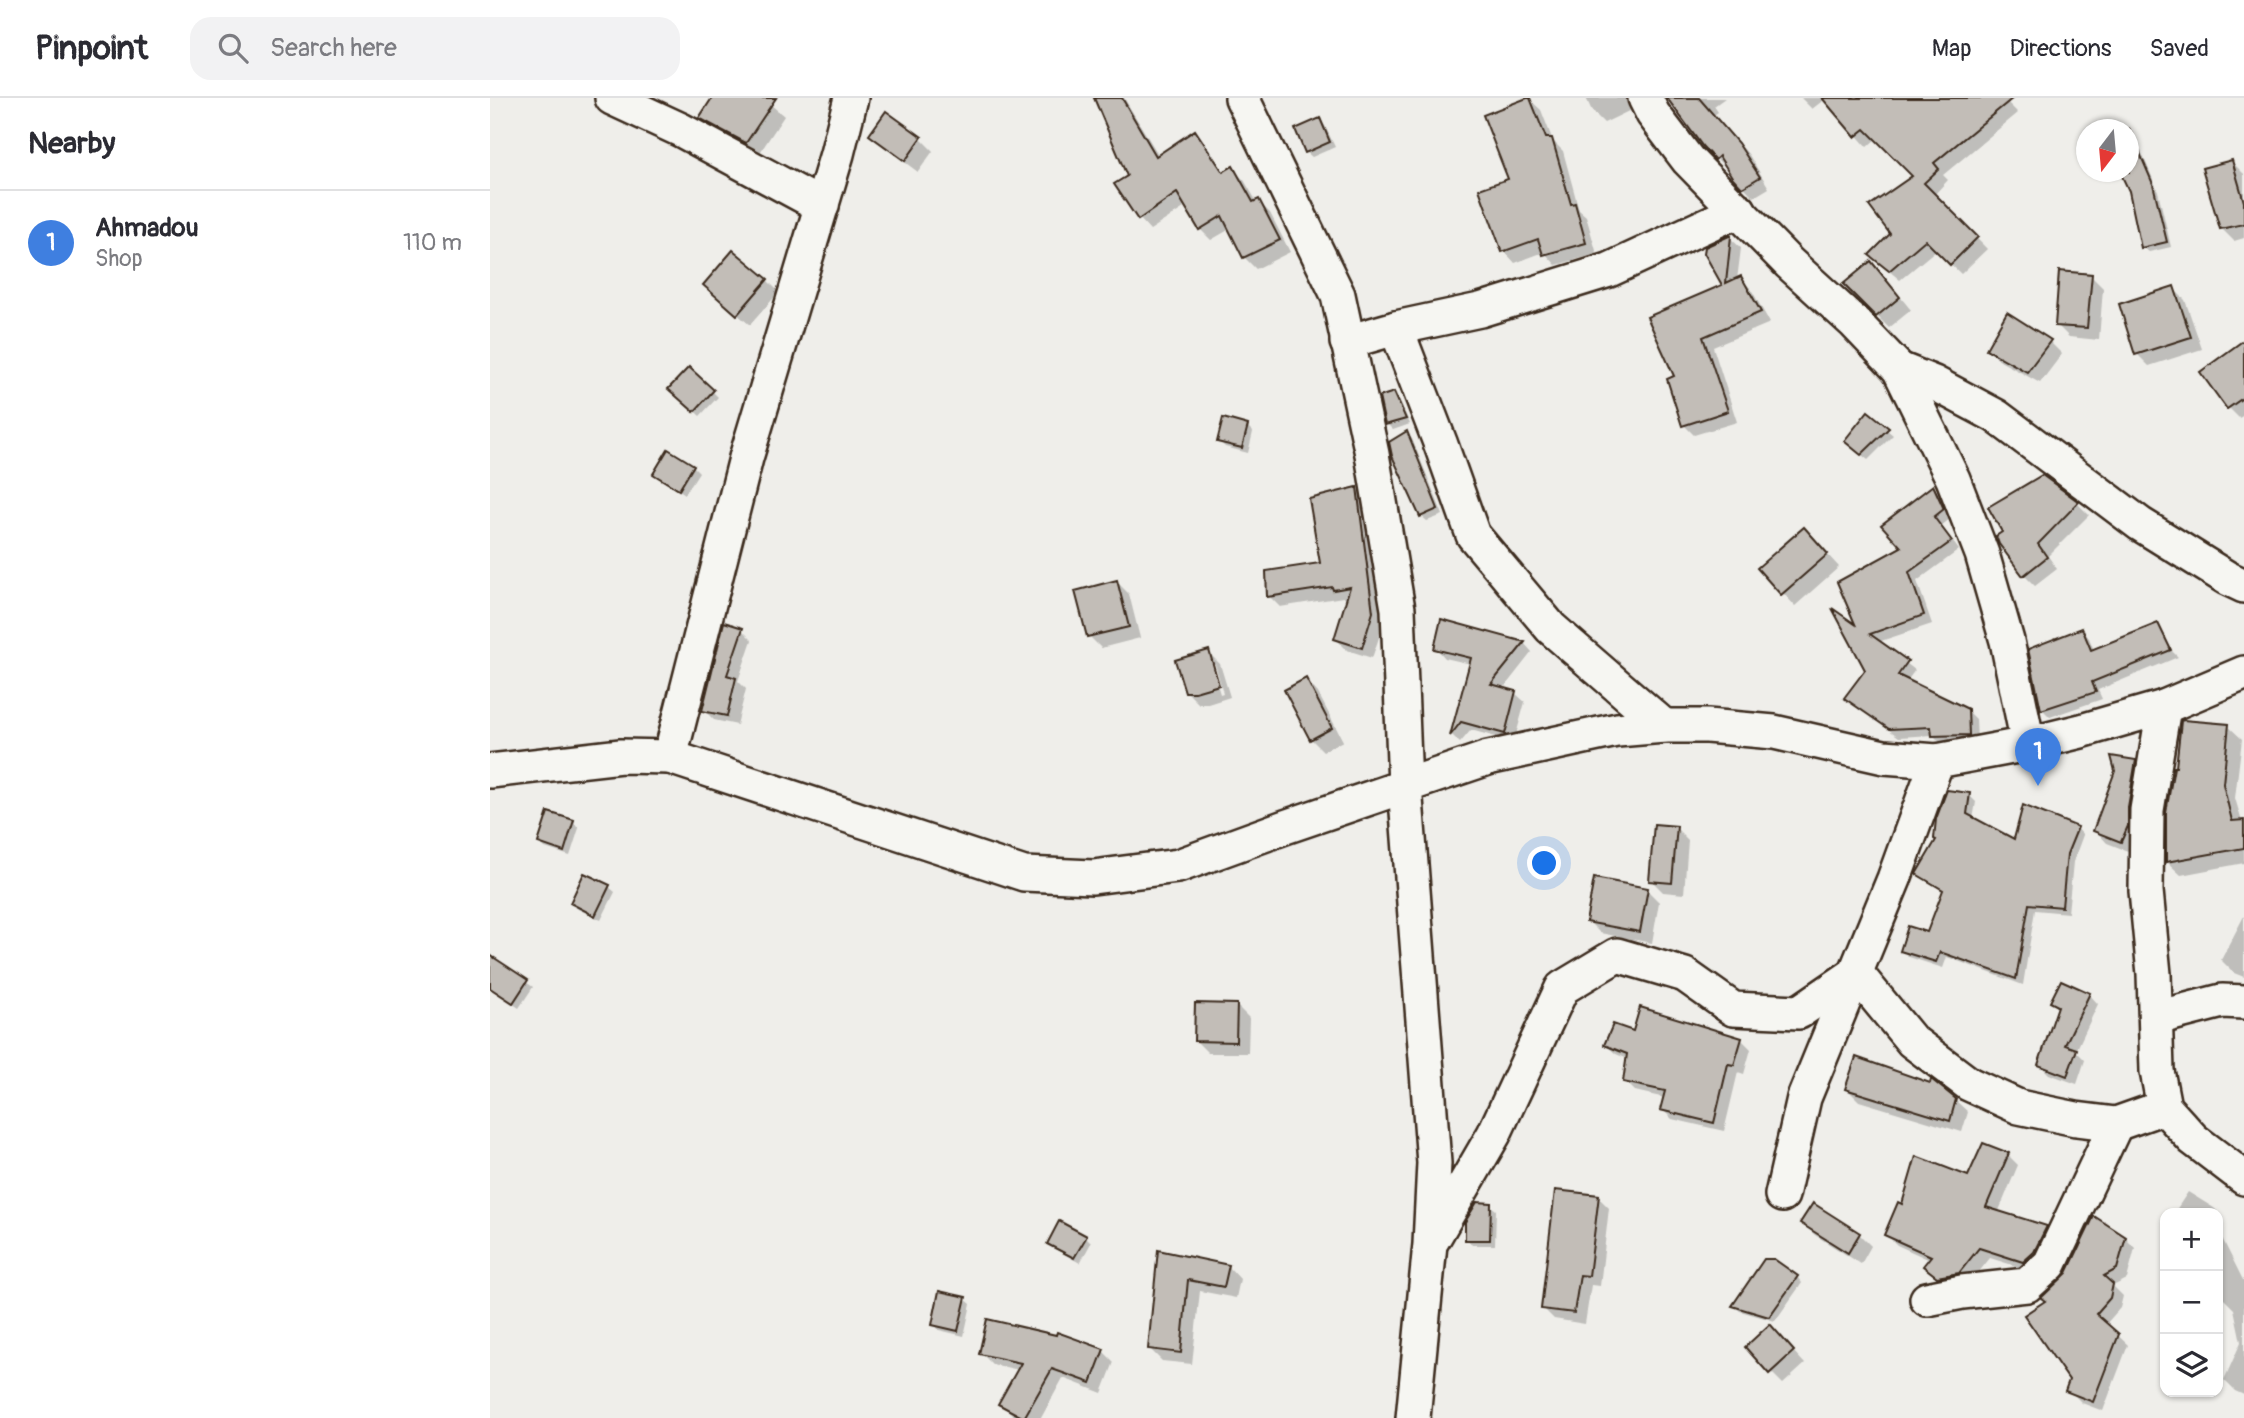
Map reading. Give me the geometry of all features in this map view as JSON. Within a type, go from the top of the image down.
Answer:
[{"type":"street","points":[[612,98],[681,130],[822,206]]},
{"type":"street","points":[[670,757],[746,458],[822,206],[851,98]]},
{"type":"street","points":[[1242,98],[1338,295],[1372,454],[1398,609],[1405,786],[1434,1163],[1430,1244],[1413,1418]]},
{"type":"street","points":[[1645,98],[1653,114],[1688,160],[1789,263],[1855,323],[1899,369],[1953,479],[1982,554],[2007,641],[2028,744]]},
{"type":"street","points":[[1347,342],[1396,328],[1480,310],[1609,270],[1739,210]]},
{"type":"street","points":[[1396,328],[1473,535],[1551,628],[1664,726]]},
{"type":"street","points":[[1899,369],[1934,383],[1996,416],[2140,524],[2244,586]]},
{"type":"street","points":[[490,771],[621,756],[670,757],[1024,874],[1093,877],[1178,866],[1488,758],[1618,730],[1707,726],[1774,732],[1884,757],[1937,761],[2028,744],[2164,707],[2244,673]]},
{"type":"street","points":[[2164,707],[2147,824],[2146,891],[2156,1018],[2157,1071],[2164,1107],[2193,1139],[2244,1178]]},
{"type":"street","points":[[1782,1195],[1804,1098],[1894,879],[1937,761]]},
{"type":"street","points":[[1430,1244],[1494,1133],[1562,988],[1617,955],[1685,975],[1734,1009],[1798,1012],[1856,973]]},
{"type":"street","points":[[1856,973],[1912,1041],[1969,1084],[2019,1107],[2116,1124],[2164,1107]]},
{"type":"street","points":[[2156,1018],[2222,1001],[2244,1002]]},
{"type":"street","points":[[1927,1299],[2027,1285],[2050,1264],[2116,1124]]},
{"type":"building","points":[[712,98],[776,98],[746,143],[699,118]]},
{"type":"building","points":[[1094,98],[1122,98],[1156,156],[1195,130],[1223,172],[1233,166],[1253,202],[1259,199],[1280,240],[1243,258],[1222,216],[1199,230],[1177,193],[1138,220],[1114,184],[1127,176]]},
{"type":"building","points":[[1530,98],[1546,138],[1552,138],[1571,204],[1575,203],[1586,243],[1543,255],[1538,239],[1502,252],[1479,189],[1508,179],[1483,115]]},
{"type":"building","points":[[1667,98],[1699,98],[1738,143],[1760,177],[1742,188],[1719,156],[1715,160],[1703,147]]},
{"type":"building","points":[[1822,98],[2013,98],[1934,163],[1939,169],[1924,183],[1978,237],[1950,265],[1925,240],[1889,271],[1869,255],[1890,234],[1869,206],[1912,176],[1865,129],[1855,137]]},
{"type":"building","points":[[886,111],[922,137],[905,161],[869,135]]},
{"type":"building","points":[[1320,118],[1330,142],[1305,153],[1295,129]]},
{"type":"building","points":[[2139,151],[2153,184],[2167,242],[2141,248],[2125,182],[2139,182]]},
{"type":"building","points":[[2232,160],[2244,202],[2244,224],[2220,229],[2202,168]]},
{"type":"building","points":[[1729,236],[1726,283],[1741,276],[1761,312],[1703,337],[1728,411],[1682,426],[1667,379],[1674,376],[1647,317],[1722,285],[1704,253],[1705,247]]},
{"type":"building","points":[[733,250],[768,279],[737,315],[703,285]]},
{"type":"building","points":[[1871,261],[1900,297],[1876,317],[1843,284]]},
{"type":"building","points":[[2059,271],[2092,274],[2087,328],[2055,326]]},
{"type":"building","points":[[2174,286],[2191,337],[2135,355],[2119,304]]},
{"type":"building","points":[[2007,312],[2051,340],[2027,372],[1986,349]]},
{"type":"building","points":[[2244,340],[2244,397],[2227,409],[2200,372]]},
{"type":"building","points":[[689,367],[714,390],[694,412],[668,389]]},
{"type":"building","points":[[1394,392],[1406,419],[1385,425],[1379,397]]},
{"type":"building","points":[[1868,411],[1889,428],[1861,455],[1844,441]]},
{"type":"building","points":[[1223,418],[1248,425],[1242,448],[1217,442]]},
{"type":"building","points":[[1407,431],[1438,509],[1420,517],[1392,456],[1389,442]]},
{"type":"building","points":[[668,449],[694,465],[679,490],[653,474]]},
{"type":"building","points":[[2042,475],[2079,502],[2038,544],[2047,557],[2023,576],[1999,544],[1996,536],[2002,532],[1988,507]]},
{"type":"building","points":[[1933,485],[1944,509],[1934,517],[1952,541],[1909,572],[1924,615],[1870,634],[1908,661],[1898,675],[1968,709],[1969,735],[1932,736],[1931,727],[1889,729],[1844,698],[1865,670],[1832,608],[1855,624],[1837,582],[1901,547],[1881,525]]},
{"type":"building","points":[[1357,487],[1373,612],[1362,648],[1334,639],[1350,587],[1333,590],[1332,587],[1267,597],[1266,571],[1320,563],[1309,499]]},
{"type":"building","points":[[1804,527],[1828,554],[1781,595],[1757,568]]},
{"type":"building","points":[[1117,580],[1129,627],[1087,637],[1075,591]]},
{"type":"building","points":[[1441,619],[1525,642],[1491,684],[1516,691],[1505,734],[1461,722],[1450,736],[1471,658],[1434,649]]},
{"type":"building","points":[[724,622],[743,628],[727,675],[736,678],[727,716],[702,711]]},
{"type":"building","points":[[2158,623],[2171,650],[2092,682],[2096,692],[2041,710],[2028,649],[2082,628],[2091,650]]},
{"type":"building","points":[[1209,650],[1219,685],[1185,692],[1175,660]]},
{"type":"building","points":[[1306,678],[1332,728],[1310,740],[1284,690]]},
{"type":"building","points":[[2183,720],[2229,724],[2223,784],[2232,821],[2244,820],[2244,848],[2166,862],[2166,812]]},
{"type":"building","points":[[2111,756],[2136,760],[2128,807],[2128,826],[2121,842],[2093,831],[2115,771]]},
{"type":"building","points":[[1947,790],[1970,793],[1967,814],[2014,839],[2023,805],[2078,827],[2067,854],[2062,907],[2029,904],[2016,979],[1940,952],[1936,962],[1900,951],[1908,926],[1927,932],[1943,890],[1916,874],[1936,840],[1936,819]]},
{"type":"building","points":[[548,812],[574,820],[564,852],[538,843]]},
{"type":"building","points":[[1654,824],[1677,826],[1672,883],[1649,881]]},
{"type":"building","points":[[584,873],[610,885],[595,916],[570,903]]},
{"type":"building","points":[[1594,878],[1648,888],[1640,932],[1586,922]]},
{"type":"building","points":[[490,955],[528,980],[513,1003],[490,988]]},
{"type":"building","points":[[2061,980],[2090,993],[2065,1045],[2077,1049],[2067,1076],[2038,1065],[2058,1006],[2050,1002]]},
{"type":"building","points":[[1195,1003],[1237,1004],[1236,1042],[1194,1041]]},
{"type":"building","points":[[1640,1007],[1742,1038],[1734,1065],[1728,1064],[1714,1123],[1660,1110],[1665,1091],[1623,1082],[1627,1054],[1604,1045],[1613,1024],[1633,1031]]},
{"type":"building","points":[[1856,1057],[1930,1083],[1931,1079],[1956,1099],[1950,1121],[1845,1089]]},
{"type":"building","points":[[1983,1143],[2009,1153],[1986,1207],[2047,1226],[2034,1252],[2023,1262],[1979,1248],[1959,1273],[1937,1277],[1923,1266],[1931,1256],[1884,1235],[1898,1202],[1902,1204],[1916,1156],[1968,1176]]},
{"type":"building","points":[[1555,1190],[1599,1195],[1589,1276],[1580,1275],[1574,1313],[1541,1309]]},
{"type":"building","points":[[1477,1202],[1491,1203],[1490,1240],[1465,1240],[1465,1222]]},
{"type":"building","points":[[1813,1203],[1860,1233],[1848,1253],[1800,1223]]},
{"type":"building","points":[[2094,1216],[2126,1237],[2117,1269],[2104,1276],[2113,1284],[2110,1298],[2096,1314],[2119,1334],[2093,1402],[2065,1391],[2069,1380],[2024,1315],[2045,1301],[2041,1298],[2067,1273]]},
{"type":"building","points":[[1059,1221],[1087,1236],[1074,1258],[1047,1244]]},
{"type":"building","points":[[1158,1250],[1229,1265],[1224,1287],[1188,1280],[1181,1353],[1148,1349]]},
{"type":"building","points":[[1764,1259],[1774,1259],[1798,1276],[1769,1317],[1732,1306]]},
{"type":"building","points":[[939,1291],[966,1297],[958,1331],[932,1325]]},
{"type":"building","points":[[987,1319],[1056,1335],[1057,1332],[1104,1349],[1091,1383],[1052,1369],[1024,1418],[998,1404],[1021,1363],[979,1354]]},
{"type":"building","points":[[1770,1324],[1794,1351],[1769,1374],[1745,1347]]},
{"type":"place","name":"Ahmadou","points":[[2038,786]]}]
